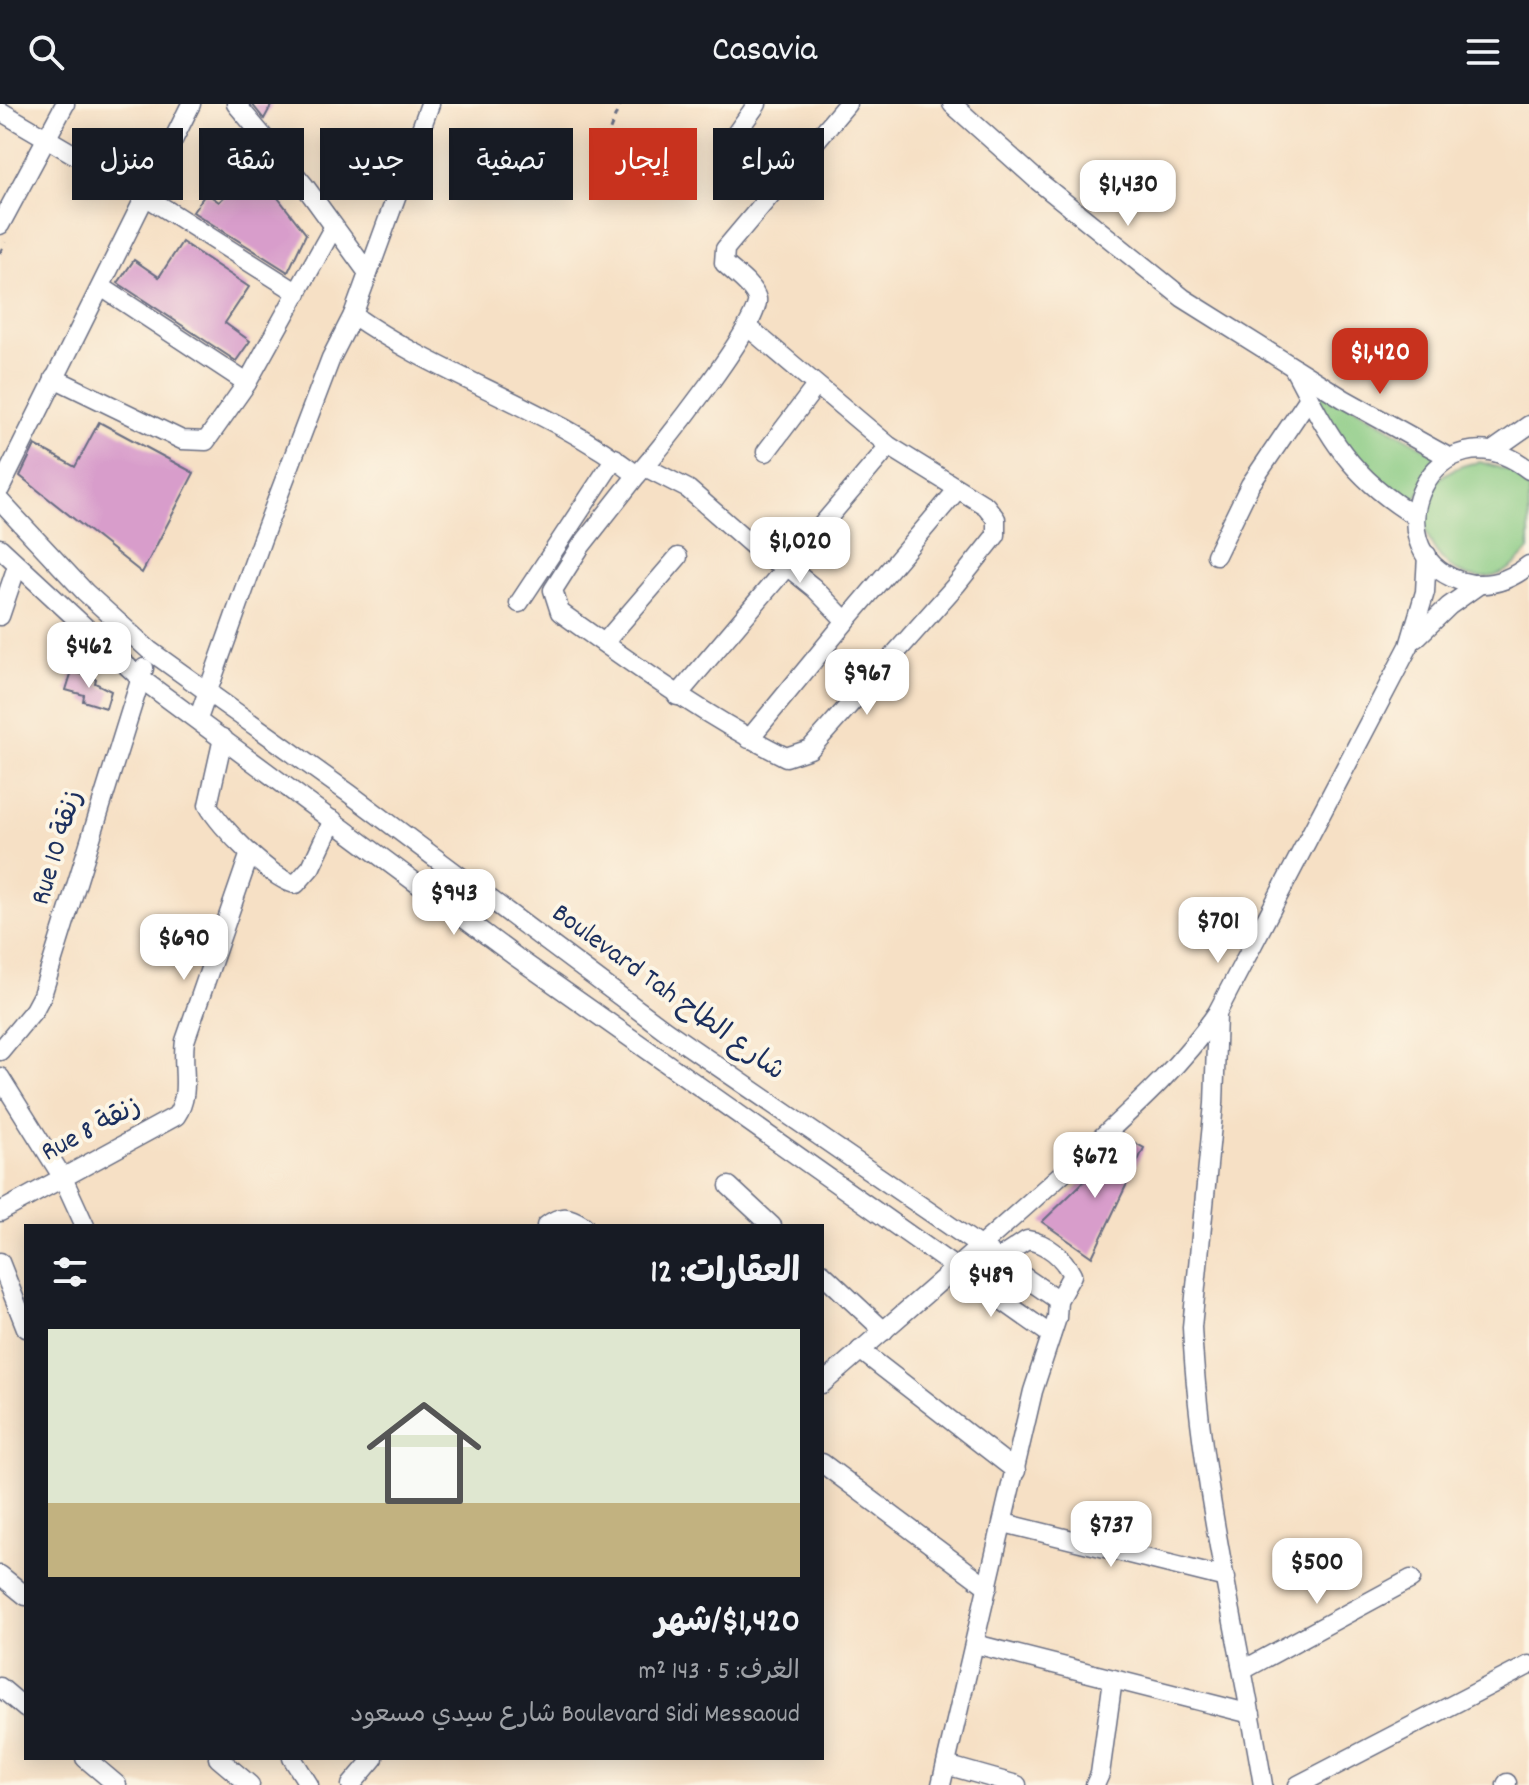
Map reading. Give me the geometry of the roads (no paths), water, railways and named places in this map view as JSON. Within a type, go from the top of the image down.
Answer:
[{"type":"street","points":[[0,225],[65,104]]},
{"type":"street","points":[[179,128],[191,104]]},
{"type":"street","points":[[236,104],[304,185],[368,273]]},
{"type":"street","points":[[198,719],[331,358],[353,315],[430,104]]},
{"type":"street","points":[[740,128],[757,104]]},
{"type":"street","points":[[748,327],[889,446],[986,506],[996,519],[996,535],[957,584],[810,749],[786,757],[677,696],[560,612],[553,590],[581,546],[683,423],[748,327],[758,300],[724,263],[723,252],[847,104]]},
{"type":"street","points":[[952,104],[1159,281],[1292,367],[1450,458]]},
{"type":"street","points":[[0,111],[72,153]]},
{"type":"street","points":[[0,489],[54,378],[103,288],[143,200]]},
{"type":"street","points":[[151,200],[298,293]]},
{"type":"street","points":[[54,378],[182,440],[195,443],[211,437],[247,383],[333,228]]},
{"type":"street","points":[[103,288],[247,383]]},
{"type":"street","points":[[353,315],[385,337],[510,397],[615,458],[688,489],[767,558],[788,567],[846,621]]},
{"type":"street","points":[[1292,367],[1337,447],[1357,472],[1381,494],[1415,516]]},
{"type":"street","points":[[766,452],[816,386]]},
{"type":"street","points":[[1216,555],[1250,485],[1309,398]]},
{"type":"street","points":[[1492,451],[1529,425]]},
{"type":"street","points":[[677,696],[889,446]]},
{"type":"street","points":[[1480,584],[1456,579],[1427,555],[1420,543],[1415,516],[1421,488],[1428,476],[1450,458],[1470,451],[1492,451],[1513,458],[1529,470]]},
{"type":"street","points":[[519,603],[615,458]]},
{"type":"street","points":[[749,739],[958,489]]},
{"type":"street","name":"Boulevard Tah شارع الطاح","points":[[0,501],[85,592],[149,650],[350,794],[665,1030],[1058,1300]]},
{"type":"street","name":"Boulevard Tah شارع الطاح","points":[[0,548],[140,678],[516,957],[1051,1335]]},
{"type":"street","points":[[824,1382],[981,1248],[1125,1118],[1197,1043],[1217,1013],[1409,646],[1425,592],[1427,555]]},
{"type":"street","points":[[604,643],[678,557]]},
{"type":"street","points":[[0,616],[17,566]]},
{"type":"street","points":[[1409,646],[1442,612],[1480,584],[1525,574]]},
{"type":"street","name":"Rue 10 زنقة","points":[[0,1051],[34,1010],[42,995],[149,650]]},
{"type":"street","points":[[223,738],[208,805],[250,853],[284,880],[296,884],[305,876],[333,820]]},
{"type":"street","name":"Rue 8 زنقة","points":[[0,1212],[172,1121],[181,1109],[186,1094],[182,1066],[185,1041],[250,853]]},
{"type":"street","points":[[1217,1013],[1214,1104],[1192,1327],[1206,1463],[1263,1785]]},
{"type":"street","points":[[0,1077],[63,1178],[84,1224]]},
{"type":"street","points":[[729,1186],[770,1224]]},
{"type":"street","points":[[549,1224],[561,1216],[579,1224]]},
{"type":"street","points":[[941,1785],[1033,1391],[1057,1318],[1058,1300],[1072,1275],[1067,1265],[1047,1248],[1027,1240],[997,1260]]},
{"type":"street","points":[[2,1270],[24,1323]]},
{"type":"street","points":[[824,1275],[884,1331]]},
{"type":"street","points":[[860,1350],[1016,1471]]},
{"type":"street","points":[[824,1464],[988,1587]]},
{"type":"street","points":[[1004,1523],[1226,1578]]},
{"type":"street","points":[[0,1575],[24,1594]]},
{"type":"street","points":[[1243,1670],[1411,1579]]},
{"type":"street","points":[[975,1644],[1251,1714]]},
{"type":"street","points":[[1298,1785],[1529,1665]]},
{"type":"street","points":[[1095,1785],[1100,1774],[1113,1679]]},
{"type":"street","points":[[0,1687],[24,1707]]},
{"type":"street","points":[[87,1760],[117,1785]]},
{"type":"street","points":[[220,1760],[250,1785]]},
{"type":"street","points":[[293,1760],[309,1785]]},
{"type":"street","points":[[351,1785],[372,1760]]},
{"type":"street","points":[[946,1765],[1017,1785]]}]
